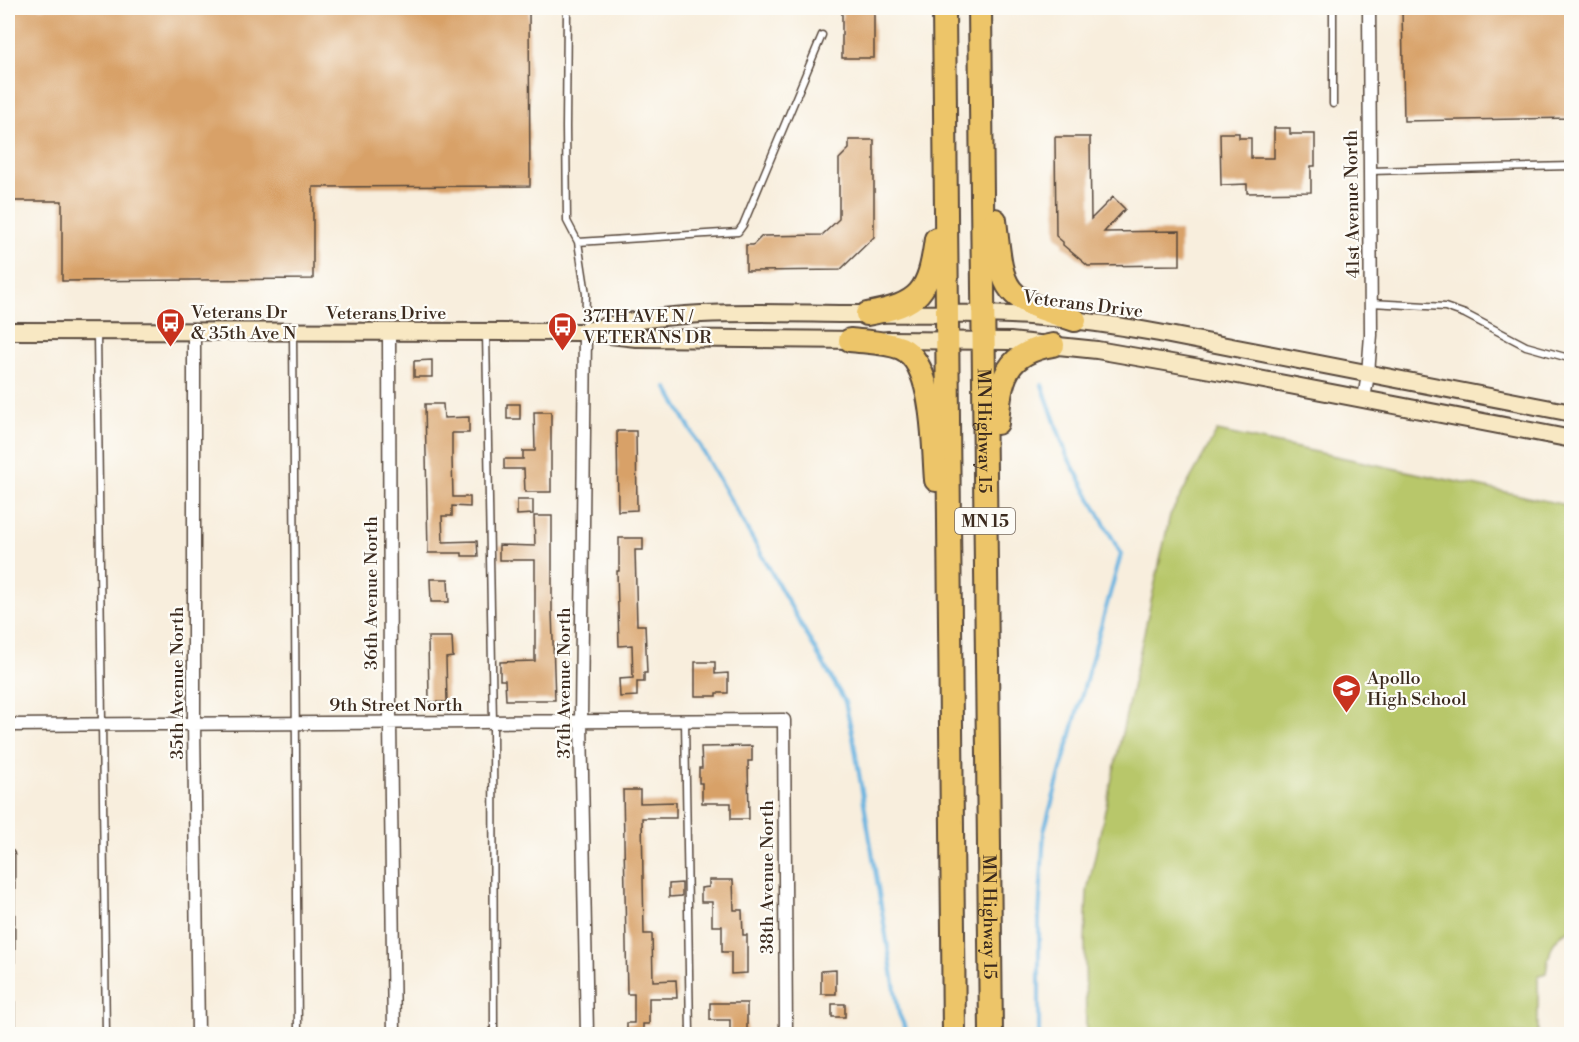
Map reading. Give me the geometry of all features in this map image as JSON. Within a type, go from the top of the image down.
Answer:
[{"type":"highway","name":"MN Highway 15","points":[[944,8],[954,1035]]},
{"type":"highway","name":"MN Highway 15","points":[[980,8],[991,1035]]},
{"type":"highway","points":[[981,79],[999,257],[1005,281],[1014,295],[1027,304],[1075,320]]},
{"type":"highway","points":[[867,314],[902,306],[920,292],[926,284],[933,259],[946,154]]},
{"type":"highway","points":[[850,340],[881,343],[902,349],[913,358],[923,373],[928,393],[950,620]]},
{"type":"highway","points":[[986,583],[1002,384],[1007,371],[1016,360],[1035,348],[1053,345]]},
{"type":"main road","name":"Veterans Drive","points":[[585,332],[624,322],[702,314],[984,314],[1075,320],[1159,333],[1572,413]]},
{"type":"main road","name":"Veterans Drive","points":[[8,331],[585,332],[636,338],[984,340],[1053,345],[1164,361],[1572,439]]},
{"type":"street","name":"41st Avenue North","points":[[1364,399],[1368,374],[1371,303],[1369,8]]},
{"type":"street","name":"35th Avenue North","points":[[194,331],[194,724],[198,1035]]},
{"type":"street","name":"36th Avenue North","points":[[389,332],[394,1035]]},
{"type":"street","name":"37th Avenue North","points":[[585,332],[581,721],[587,1035]]},
{"type":"street","name":"9th Street North","points":[[8,725],[784,720]]},
{"type":"street","name":"38th Avenue North","points":[[784,720],[786,1035]]},
{"type":"street","points":[[8,855],[8,1035]]},
{"type":"lane","points":[[567,8],[567,221],[579,242],[586,294],[585,332]]},
{"type":"lane","points":[[1333,8],[1333,104]]},
{"type":"lane","points":[[579,242],[738,232],[746,220],[822,35]]},
{"type":"lane","points":[[1370,171],[1572,166]]},
{"type":"lane","points":[[1371,303],[1424,304],[1445,307],[1465,314],[1526,346],[1572,359]]},
{"type":"lane","points":[[97,331],[106,1035]]},
{"type":"lane","points":[[293,332],[298,1035]]},
{"type":"lane","points":[[486,333],[493,722],[494,1035]]},
{"type":"lane","points":[[685,720],[690,1035]]},
{"type":"green space","name":"Apollo High School","points":[[1217,431],[1571,506],[1571,930],[1555,941],[1546,973],[1538,976],[1538,1034],[1086,1034],[1087,892],[1170,515]]},
{"type":"building","points":[[8,8],[529,8],[530,186],[313,187],[313,279],[62,281],[62,201],[8,201]]},
{"type":"building","points":[[842,8],[874,8],[874,58],[842,58]]},
{"type":"building","points":[[1402,8],[1572,8],[1572,118],[1404,121]]},
{"type":"building","points":[[1274,128],[1290,128],[1290,134],[1315,134],[1315,166],[1311,166],[1311,192],[1247,193],[1247,184],[1221,185],[1220,133],[1239,133],[1239,138],[1251,138],[1251,158],[1274,158]]},
{"type":"building","points":[[1055,137],[1090,137],[1091,219],[1113,197],[1125,209],[1104,232],[1180,231],[1180,265],[1088,266],[1063,245],[1063,242],[1056,236]]},
{"type":"building","points":[[849,140],[874,140],[874,237],[840,270],[746,271],[746,245],[753,245],[762,236],[822,235],[839,219],[839,159],[849,149]]},
{"type":"building","points":[[432,360],[432,377],[414,377],[414,361]]},
{"type":"building","points":[[425,404],[443,404],[444,418],[469,417],[469,433],[452,433],[452,458],[453,497],[470,497],[470,507],[452,506],[452,516],[442,516],[443,542],[477,541],[478,556],[462,556],[462,553],[428,553]]},
{"type":"building","points":[[507,404],[520,404],[520,419],[507,419]]},
{"type":"building","points":[[534,412],[551,412],[551,492],[525,492],[524,469],[504,469],[504,459],[523,459],[523,451],[535,451]]},
{"type":"building","points":[[617,431],[636,431],[637,510],[618,511]]},
{"type":"building","points":[[517,500],[533,500],[533,514],[517,515]]},
{"type":"building","points":[[534,516],[552,516],[555,700],[506,700],[505,680],[500,680],[500,662],[535,661],[535,560],[499,560],[499,545],[535,546]]},
{"type":"building","points":[[619,538],[643,538],[643,550],[635,550],[637,625],[645,625],[647,673],[644,673],[644,682],[637,682],[637,696],[620,697],[619,679],[633,678],[632,645],[619,646],[617,571],[619,571]]},
{"type":"building","points":[[430,579],[448,579],[449,602],[431,602]]},
{"type":"building","points":[[428,637],[452,637],[453,657],[446,658],[447,702],[429,702]]},
{"type":"building","points":[[695,662],[715,662],[715,674],[728,673],[728,693],[716,693],[716,696],[695,696]]},
{"type":"building","points":[[752,746],[752,761],[748,761],[749,819],[731,819],[731,803],[702,803],[702,783],[699,783],[699,768],[702,768],[701,747]]},
{"type":"building","points":[[623,790],[640,790],[640,803],[676,802],[676,818],[642,818],[644,934],[652,934],[653,981],[676,980],[677,998],[649,998],[649,1024],[643,1024],[643,1035],[627,1035],[627,1023],[634,1023],[634,994],[627,994]]},
{"type":"building","points":[[709,880],[733,880],[734,910],[742,910],[743,935],[747,935],[747,973],[731,974],[731,952],[722,952],[722,926],[712,926],[712,902],[701,902],[701,888],[709,887]]},
{"type":"building","points":[[682,883],[682,896],[669,897],[669,884]]},
{"type":"building","points":[[836,970],[836,994],[821,994],[821,971]]},
{"type":"building","points":[[710,1003],[747,1003],[747,1035],[730,1035],[730,1020],[710,1020]]},
{"type":"building","points":[[832,1004],[845,1004],[845,1017],[832,1017]]},
{"type":"waterway","points":[[1039,1034],[1039,917],[1044,831],[1121,554],[1067,456],[1042,385]]},
{"type":"waterway","points":[[667,388],[845,702],[853,737],[899,1014],[908,1034]]},
{"type":"place","name":"Veterans Dr & 35th Ave N","points":[[170,348]]},
{"type":"place","name":"37TH AVE N / VETERANS DR","points":[[562,352]]},
{"type":"place","name":"Apollo High School","points":[[1346,714]]}]
